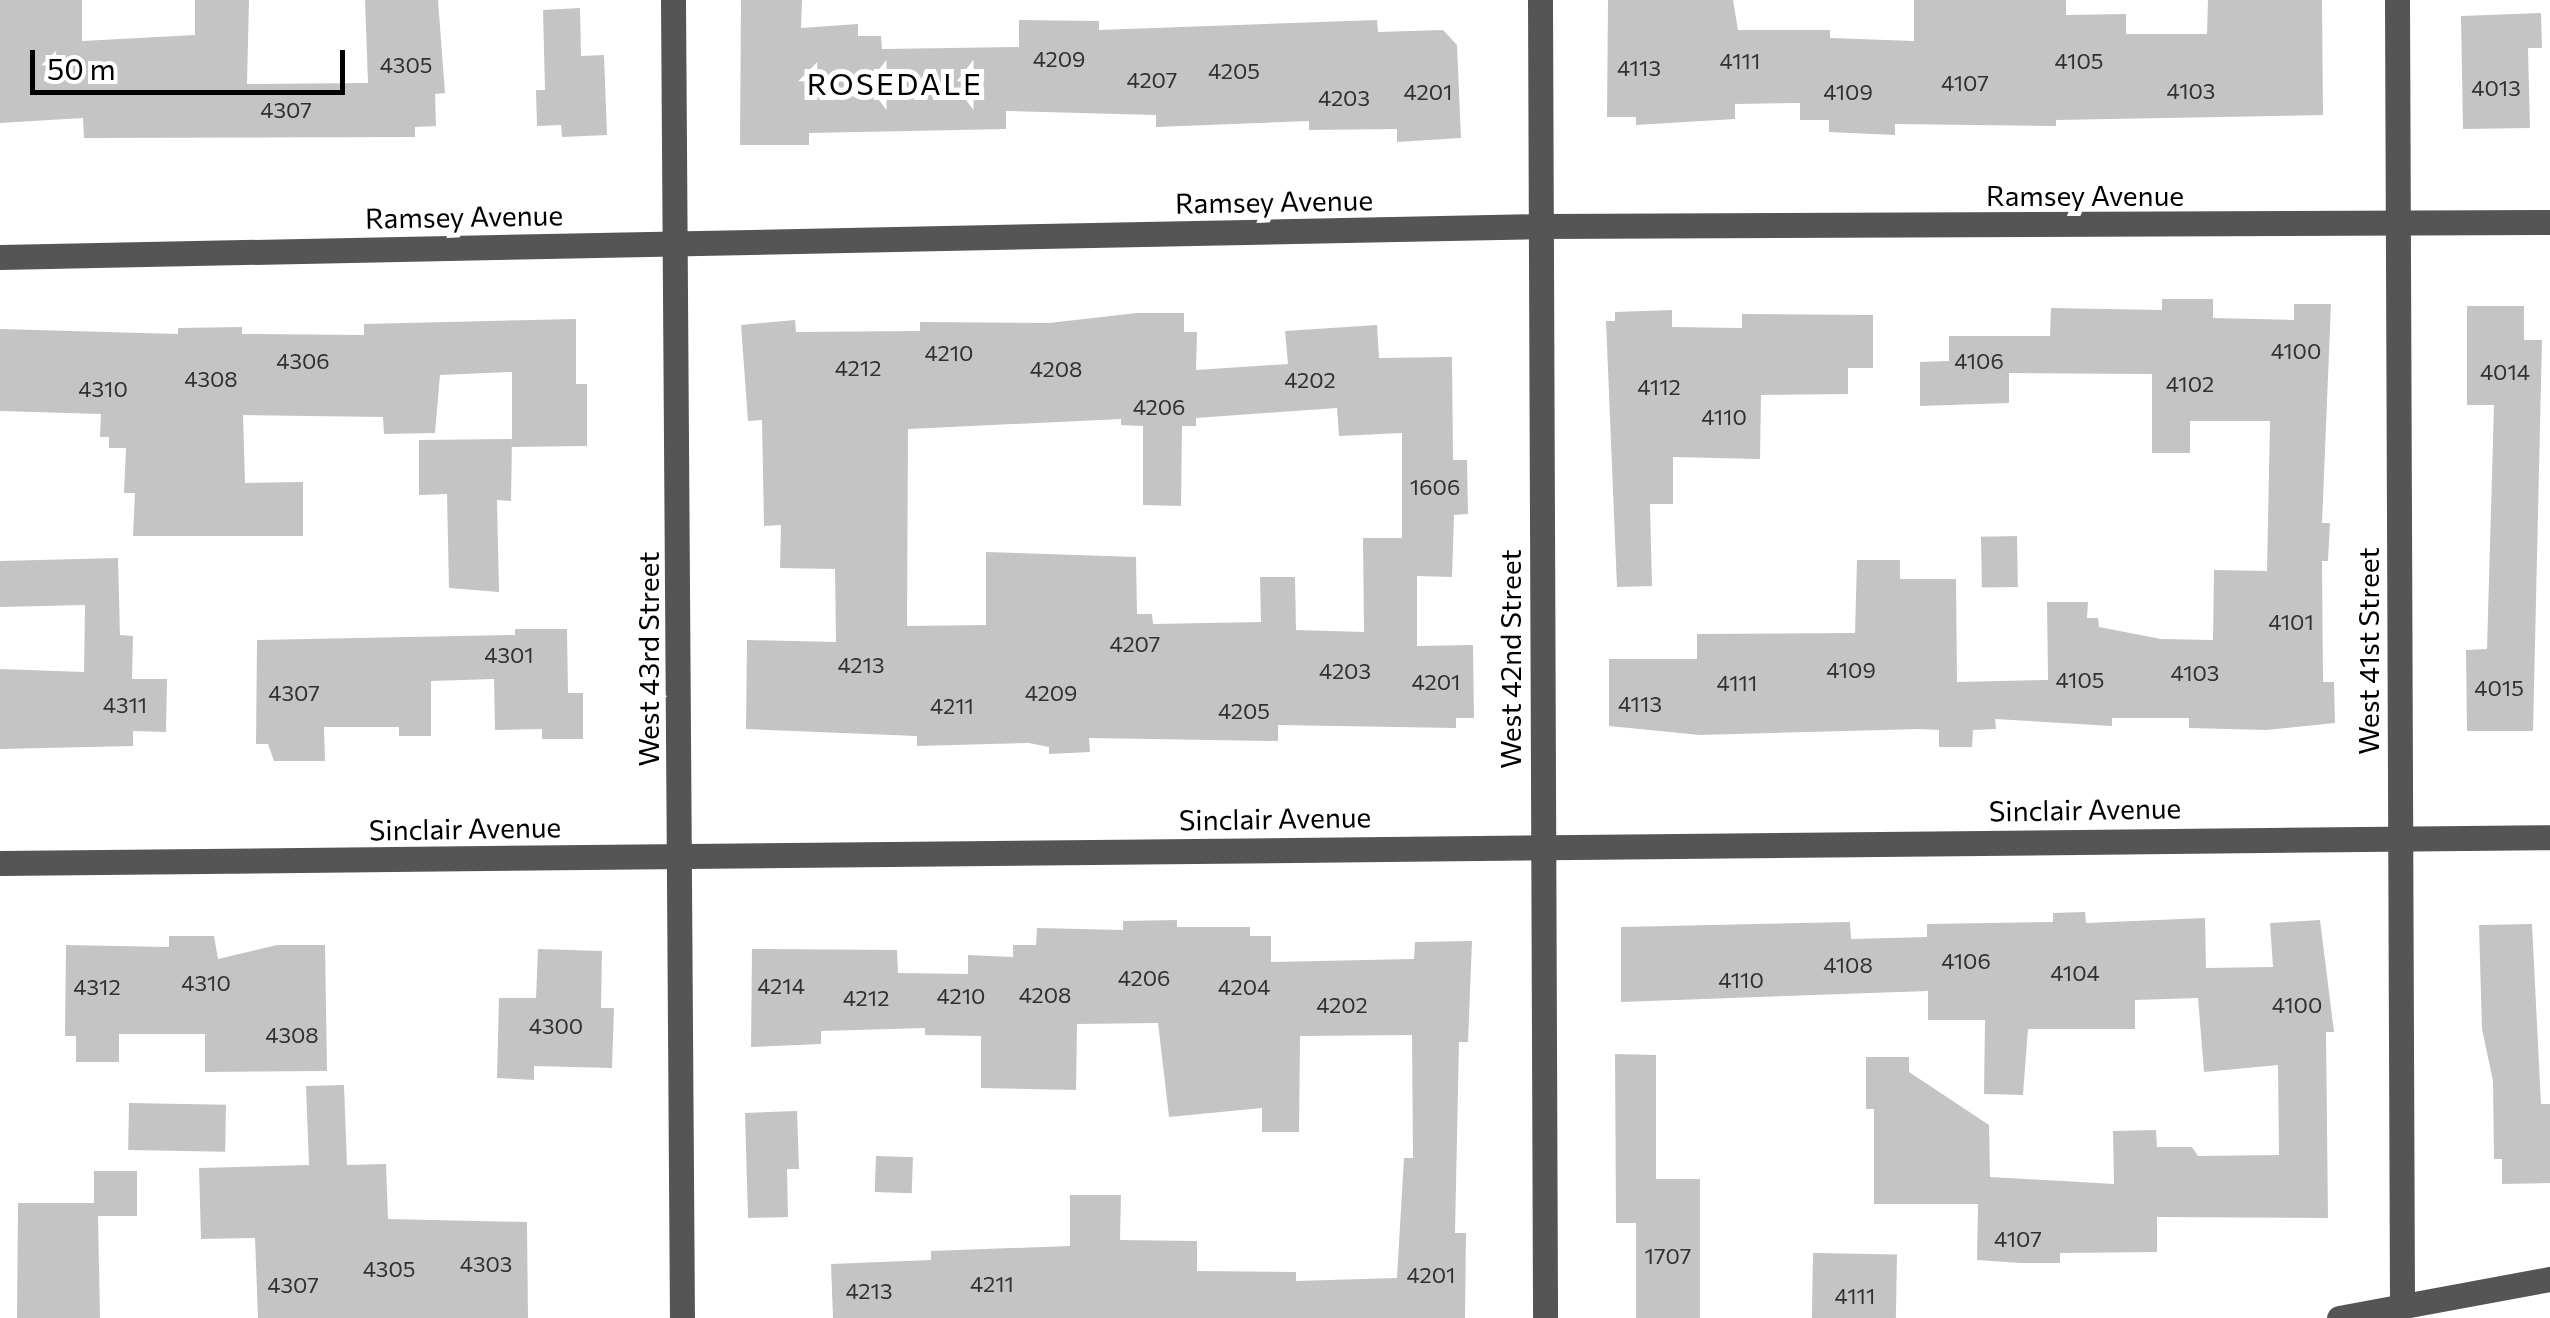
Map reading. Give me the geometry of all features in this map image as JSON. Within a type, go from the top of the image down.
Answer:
[{"type":"street","name":"West 43rd Street","points":[[673,0],[682,1318]]},
{"type":"street","name":"West 42nd Street","points":[[1540,0],[1540,844],[1545,1318]]},
{"type":"street","name":"West 41st Street","points":[[2397,0],[2402,1302]]},
{"type":"street","name":"Ramsey Avenue","points":[[0,257],[677,240],[1541,226],[2550,222]]},
{"type":"street","name":"Sinclair Avenue","points":[[0,864],[1540,844],[2550,837]]},
{"type":"street","points":[[2339,1318],[2402,1302],[2550,1279]]},
{"type":"building","points":[[0,0],[82,0],[82,41],[195,35],[195,0],[249,0],[247,84],[368,83],[365,0],[438,0],[445,93],[435,94],[436,126],[415,127],[415,137],[84,138],[83,118],[0,123]]},
{"type":"building","points":[[741,0],[802,0],[801,28],[858,24],[858,36],[881,36],[882,49],[1019,47],[1019,20],[1099,21],[1099,30],[1377,20],[1378,32],[1443,30],[1457,45],[1461,138],[1397,142],[1397,129],[1309,130],[1309,121],[1156,127],[1156,115],[1006,111],[1006,129],[809,133],[809,145],[740,145]]},
{"type":"building","points":[[1608,0],[1733,0],[1738,30],[1830,30],[1830,38],[1914,41],[1914,0],[2066,0],[2066,15],[2126,14],[2126,34],[2207,34],[2208,0],[2322,0],[2323,115],[2056,120],[2056,126],[1895,124],[1895,135],[1829,132],[1829,120],[1800,120],[1800,103],[1735,104],[1735,119],[1636,125],[1636,117],[1607,117]]},
{"type":"building","points":[[580,8],[581,56],[604,55],[607,135],[562,137],[561,125],[537,126],[536,90],[545,90],[543,10]]},
{"type":"building","points":[[2541,13],[2542,48],[2528,48],[2530,128],[2463,129],[2461,16]]},
{"type":"building","points":[[2162,299],[2213,299],[2213,318],[2294,320],[2294,304],[2331,304],[2322,523],[2330,523],[2328,561],[2322,561],[2323,682],[2334,682],[2335,723],[2266,730],[2189,728],[2189,718],[2112,718],[2112,726],[1995,719],[1996,729],[1973,730],[1972,747],[1939,747],[1939,730],[1700,735],[1609,726],[1609,659],[1697,659],[1697,634],[1855,633],[1857,560],[1900,560],[1900,579],[1956,579],[1957,682],[2048,680],[2047,602],[2088,602],[2087,618],[2098,618],[2099,627],[2161,639],[2213,640],[2214,570],[2267,571],[2270,421],[2190,421],[2190,453],[2152,453],[2152,374],[2009,373],[2009,403],[1920,406],[1920,362],[1949,361],[1949,336],[2050,336],[2051,308],[2162,310]]},
{"type":"building","points":[[2467,306],[2524,306],[2524,340],[2542,340],[2533,731],[2467,731],[2466,650],[2487,649],[2494,405],[2467,405]]},
{"type":"building","points":[[1672,310],[1672,327],[1742,328],[1742,314],[1873,315],[1873,368],[1848,368],[1848,394],[1761,395],[1760,459],[1673,457],[1673,504],[1650,504],[1652,586],[1617,587],[1606,321],[1615,321],[1615,312]]},
{"type":"building","points":[[1137,313],[1184,313],[1184,332],[1197,332],[1196,370],[1288,364],[1285,331],[1377,325],[1379,358],[1452,357],[1453,460],[1467,460],[1468,514],[1454,515],[1452,577],[1417,576],[1417,646],[1473,645],[1474,718],[1456,718],[1456,728],[1278,725],[1278,741],[1089,738],[1090,752],[1049,754],[1049,747],[1029,743],[917,746],[917,736],[746,729],[747,640],[836,642],[835,569],[780,568],[781,525],[764,526],[762,420],[748,421],[741,325],[795,320],[796,332],[920,331],[920,322],[1049,323]],"holes":[[[1337,408],[1339,436],[1402,433],[1402,538],[1363,538],[1364,632],[1296,630],[1295,577],[1260,577],[1261,622],[1153,624],[1152,614],[1137,614],[1136,557],[986,552],[986,625],[907,626],[908,429],[1121,419],[1121,425],[1143,426],[1143,505],[1181,506],[1182,426],[1196,426],[1196,418]]]},
{"type":"building","points":[[576,319],[576,384],[587,384],[587,446],[512,447],[512,372],[440,375],[435,433],[384,434],[383,417],[243,415],[245,483],[303,482],[303,536],[133,536],[135,493],[124,493],[126,448],[109,448],[109,437],[100,437],[101,414],[0,411],[0,329],[178,334],[178,328],[242,327],[242,334],[364,335],[364,324]]},
{"type":"building","points":[[512,439],[511,501],[497,500],[499,592],[449,588],[447,494],[419,495],[419,440]]},
{"type":"building","points":[[2017,536],[2018,587],[1982,588],[1981,537]]},
{"type":"building","points":[[118,558],[120,635],[133,636],[132,679],[167,679],[166,732],[133,731],[133,746],[0,749],[0,669],[84,672],[85,605],[0,607],[0,561]]},
{"type":"building","points":[[515,629],[567,629],[568,693],[583,693],[583,739],[542,739],[542,729],[495,730],[494,679],[431,681],[431,736],[399,736],[399,727],[324,727],[325,761],[274,761],[268,744],[256,744],[257,640],[515,635]]},
{"type":"building","points":[[2085,912],[2086,923],[2205,918],[2206,968],[2273,967],[2270,923],[2320,920],[2334,1032],[2326,1032],[2328,1218],[2157,1217],[2157,1252],[2060,1253],[2060,1263],[2021,1263],[1977,1260],[1978,1204],[1874,1204],[1874,1109],[1866,1109],[1866,1057],[1909,1057],[1909,1072],[1989,1125],[1990,1177],[2114,1184],[2113,1131],[2156,1130],[2157,1147],[2192,1147],[2198,1156],[2279,1155],[2278,1065],[2204,1072],[2198,998],[2135,1000],[2135,1029],[2028,1029],[2023,1095],[1984,1094],[1985,1020],[1928,1020],[1928,991],[1621,1002],[1621,927],[1850,922],[1851,939],[1927,937],[1927,924],[2053,922],[2053,913]]},
{"type":"building","points":[[1177,920],[1177,927],[1250,927],[1250,936],[1271,936],[1271,962],[1414,959],[1415,942],[1472,941],[1468,1042],[1459,1042],[1455,1233],[1466,1233],[1465,1318],[833,1318],[831,1264],[931,1260],[931,1251],[1070,1246],[1070,1195],[1121,1195],[1120,1240],[1197,1241],[1197,1271],[1296,1272],[1296,1281],[1397,1278],[1404,1158],[1413,1158],[1412,1035],[1300,1036],[1299,1132],[1262,1132],[1262,1108],[1169,1117],[1158,1023],[1077,1024],[1076,1090],[981,1088],[981,1036],[925,1035],[925,1028],[821,1031],[821,1044],[751,1047],[752,949],[897,950],[898,973],[968,974],[968,955],[1013,957],[1013,945],[1036,945],[1037,928],[1123,930],[1123,921]]},
{"type":"building","points":[[2532,924],[2541,1104],[2550,1104],[2550,1183],[2502,1184],[2502,1159],[2494,1159],[2493,1081],[2482,1029],[2479,925]]},
{"type":"building","points":[[169,936],[214,936],[218,959],[277,945],[325,945],[327,1071],[205,1072],[205,1034],[119,1034],[119,1062],[76,1062],[76,1036],[65,1036],[66,945],[169,947]]},
{"type":"building","points":[[538,949],[602,951],[601,1008],[614,1008],[612,1068],[534,1066],[534,1080],[497,1078],[499,998],[536,998]]},
{"type":"building","points":[[1615,1054],[1656,1055],[1656,1179],[1700,1179],[1700,1318],[1636,1318],[1636,1223],[1616,1223]]},
{"type":"building","points":[[344,1085],[347,1165],[386,1164],[388,1219],[527,1222],[528,1318],[258,1318],[255,1238],[201,1239],[199,1168],[309,1165],[306,1086]]},
{"type":"building","points":[[129,1103],[226,1105],[225,1152],[128,1150]]},
{"type":"building","points":[[797,1111],[799,1169],[787,1169],[788,1217],[748,1218],[745,1113]]},
{"type":"building","points":[[876,1156],[913,1157],[912,1193],[875,1192]]},
{"type":"building","points":[[94,1171],[137,1171],[137,1216],[98,1216],[100,1318],[17,1318],[18,1203],[94,1203]]},
{"type":"building","points":[[1813,1253],[1897,1254],[1896,1318],[1812,1318]]},
{"type":"district","name":"ROSEDALE","points":[[895,83]]}]
